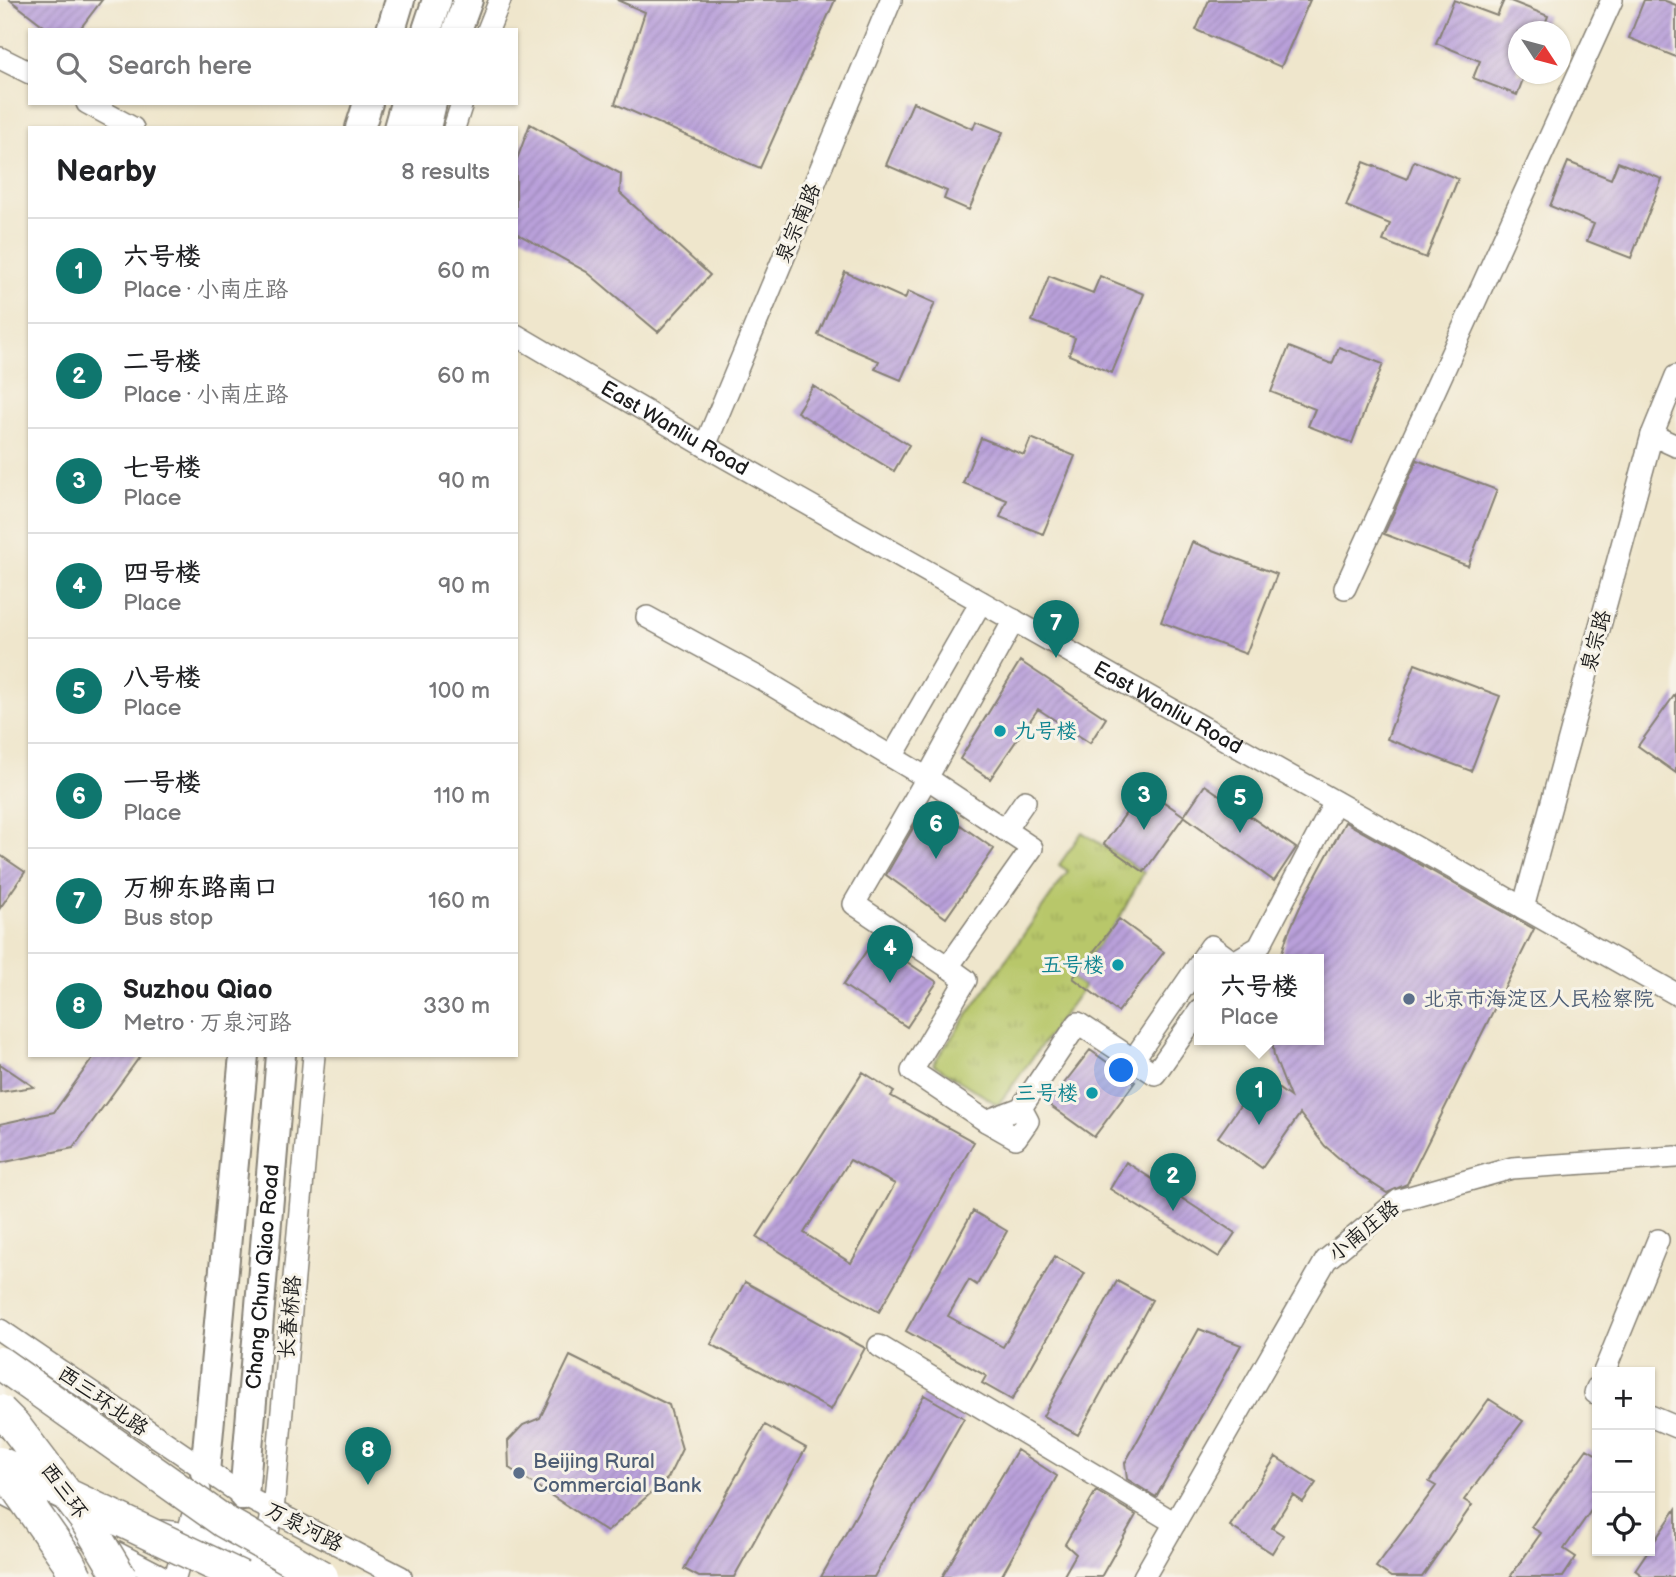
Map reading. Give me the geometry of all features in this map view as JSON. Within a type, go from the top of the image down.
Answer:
[{"type":"highway","points":[[0,1363],[223,1521],[322,1577]]},
{"type":"highway","name":"西三环","points":[[0,1411],[14,1425],[86,1520],[121,1577]]},
{"type":"highway","points":[[0,1464],[250,1571]]},
{"type":"highway","points":[[0,1464],[68,1560],[76,1577]]},
{"type":"main road","points":[[392,28],[400,0]]},
{"type":"main road","points":[[427,28],[436,0]]},
{"type":"main road","points":[[458,28],[468,0]]},
{"type":"main road","points":[[361,126],[367,105]]},
{"type":"main road","points":[[399,126],[404,105]]},
{"type":"main road","points":[[426,126],[432,105]]},
{"type":"main road","name":"Chang Chun Qiao Road","points":[[197,1466],[244,1057]]},
{"type":"main road","name":"Chang Chun Qiao Road","points":[[244,1496],[281,1057]]},
{"type":"street","points":[[489,28],[500,0]]},
{"type":"street","name":"泉宗南路","points":[[705,446],[891,0]]},
{"type":"street","points":[[1345,588],[1612,0]]},
{"type":"street","points":[[0,58],[28,72]]},
{"type":"street","points":[[91,105],[130,126]]},
{"type":"street","points":[[455,126],[461,105]]},
{"type":"street","name":"East Wanliu Road","points":[[518,336],[705,446],[1676,995]]},
{"type":"street","name":"泉宗路","points":[[1522,908],[1652,435],[1676,376]]},
{"type":"street","points":[[1652,435],[1676,446]]},
{"type":"street","points":[[892,757],[981,602]]},
{"type":"street","points":[[647,617],[763,680],[892,757],[1032,848],[948,967]]},
{"type":"street","points":[[1014,620],[854,905],[966,980],[912,1071],[986,1121],[1021,1108],[1078,1023],[1155,1074],[1194,1017]]},
{"type":"street","points":[[1005,830],[1026,801]]},
{"type":"street","points":[[1247,954],[1259,947],[1335,802]]},
{"type":"street","points":[[1206,954],[1211,946],[1223,954]]},
{"type":"street","points":[[1133,1060],[1194,971]]},
{"type":"street","name":"长春桥路","points":[[250,1571],[273,1511],[314,1057]]},
{"type":"street","name":"小南庄路","points":[[1144,1577],[1326,1260],[1399,1200],[1512,1168],[1676,1157]]},
{"type":"street","points":[[1606,1367],[1658,1240]]},
{"type":"street","name":"西三环北路","points":[[0,1330],[244,1496]]},
{"type":"street","points":[[879,1346],[1175,1523]]},
{"type":"street","points":[[1655,1418],[1676,1427]]},
{"type":"street","points":[[175,1577],[197,1466]]},
{"type":"street","points":[[0,1493],[163,1577]]},
{"type":"street","points":[[244,1496],[250,1571]]},
{"type":"street","name":"万泉河路","points":[[244,1496],[401,1577]]},
{"type":"street","points":[[77,1532],[121,1577]]},
{"type":"street","points":[[77,1532],[182,1533],[250,1571],[282,1577]]},
{"type":"green space","points":[[1082,832],[1144,872],[1119,919],[1073,978],[1084,987],[998,1105],[933,1064],[1068,871],[1059,865]]},
{"type":"building","points":[[10,0],[102,0],[81,28],[46,28]]},
{"type":"building","points":[[617,0],[835,0],[760,168],[615,104],[645,12]]},
{"type":"building","points":[[1209,0],[1310,0],[1281,67],[1196,30]]},
{"type":"building","points":[[1454,0],[1497,16],[1504,0],[1508,0],[1548,16],[1546,21],[1508,21],[1508,84],[1521,84],[1517,95],[1473,78],[1480,61],[1436,43]]},
{"type":"building","points":[[1644,0],[1663,0],[1676,5],[1676,57],[1629,38]]},
{"type":"building","points":[[913,102],[973,129],[976,121],[1003,132],[969,210],[944,199],[947,191],[886,165]]},
{"type":"building","points":[[530,124],[621,174],[620,193],[710,275],[658,332],[587,272],[518,234],[518,157]]},
{"type":"building","points":[[1414,161],[1458,179],[1426,258],[1383,241],[1390,224],[1346,206],[1364,162],[1407,179]]},
{"type":"building","points":[[1568,162],[1611,179],[1618,162],[1662,179],[1631,258],[1587,241],[1594,224],[1550,206]]},
{"type":"building","points":[[845,272],[905,299],[908,291],[935,303],[901,380],[875,369],[879,361],[818,335]]},
{"type":"building","points":[[1049,276],[1093,293],[1100,276],[1144,294],[1112,373],[1069,355],[1075,338],[1032,321]]},
{"type":"building","points":[[1289,347],[1332,364],[1339,347],[1383,364],[1352,443],[1308,426],[1315,409],[1271,392]]},
{"type":"building","points":[[813,386],[909,445],[894,471],[797,412]]},
{"type":"building","points":[[981,438],[1024,455],[1031,438],[1075,456],[1043,534],[1000,517],[1007,500],[963,483]]},
{"type":"building","points":[[1417,460],[1497,490],[1468,566],[1384,534]]},
{"type":"building","points":[[1192,542],[1277,574],[1246,654],[1161,622]]},
{"type":"building","name":"九号楼","points":[[1020,661],[1106,718],[1090,743],[1038,709],[990,779],[960,759]]},
{"type":"building","points":[[1415,664],[1500,696],[1471,771],[1387,739]]},
{"type":"building","points":[[1676,693],[1676,773],[1638,746]]},
{"type":"building","points":[[1205,785],[1296,848],[1274,881],[1184,816]]},
{"type":"building","points":[[1144,788],[1184,816],[1144,872],[1104,844]]},
{"type":"building","points":[[928,802],[994,849],[946,918],[886,875]]},
{"type":"building","name":"北京市海淀区人民检察院","points":[[1345,822],[1534,929],[1407,1184],[1387,1193],[1356,1173],[1325,1146],[1300,1114],[1262,1168],[1218,1137],[1261,1076],[1290,1097],[1274,1056],[1273,1045],[1324,1045],[1324,954],[1282,954],[1303,900]]},
{"type":"building","points":[[0,855],[25,872],[0,908]]},
{"type":"building","name":"五号楼","points":[[1119,919],[1164,952],[1118,1012],[1073,978]]},
{"type":"building","points":[[874,940],[937,982],[907,1027],[843,985]]},
{"type":"building","name":"三号楼","points":[[1090,1050],[1135,1082],[1094,1137],[1048,1104]]},
{"type":"building","points":[[94,1057],[140,1057],[73,1148],[0,1163],[0,1124],[54,1112]]},
{"type":"building","points":[[0,1064],[34,1087],[0,1092]]},
{"type":"building","points":[[863,1072],[894,1092],[891,1096],[974,1142],[879,1312],[757,1237]],"holes":[[[850,1160],[895,1184],[851,1263],[804,1233]]]},
{"type":"building","points":[[1126,1162],[1235,1233],[1219,1257],[1110,1189]]},
{"type":"building","points":[[973,1211],[1007,1231],[977,1285],[969,1280],[948,1316],[1003,1347],[1055,1256],[1085,1273],[1012,1400],[982,1383],[986,1376],[906,1331]]},
{"type":"building","points":[[1117,1281],[1152,1300],[1078,1435],[1043,1416]]},
{"type":"building","points":[[745,1282],[865,1348],[831,1410],[711,1344]]},
{"type":"building","points":[[1199,1329],[1241,1345],[1156,1497],[1127,1479],[1125,1463]]},
{"type":"building","points":[[570,1356],[669,1405],[682,1449],[668,1478],[607,1532],[509,1468],[508,1441],[523,1425],[540,1418]]},
{"type":"building","points":[[924,1395],[964,1418],[874,1577],[821,1577]]},
{"type":"building","points":[[1489,1399],[1523,1421],[1464,1500],[1472,1505],[1422,1577],[1391,1577],[1376,1567],[1436,1486],[1429,1482]]},
{"type":"building","points":[[765,1425],[806,1448],[734,1577],[699,1577],[684,1569]]},
{"type":"building","points":[[1587,1449],[1592,1452],[1592,1509],[1564,1549],[1576,1557],[1563,1577],[1510,1577],[1541,1533],[1531,1527]]},
{"type":"building","points":[[1017,1450],[1057,1476],[1001,1577],[942,1577]]},
{"type":"building","points":[[1276,1457],[1316,1483],[1303,1502],[1293,1495],[1272,1528],[1283,1535],[1272,1553],[1230,1526]]},
{"type":"building","points":[[1096,1491],[1136,1515],[1101,1577],[1063,1577],[1076,1554],[1065,1544]]},
{"type":"building","points":[[1676,1509],[1676,1577],[1644,1577],[1635,1570],[1644,1556],[1655,1556],[1655,1540]]},
{"type":"place","name":"万柳东路南口","points":[[1056,658]]},
{"type":"place","name":"九号楼","points":[[1000,731]]},
{"type":"place","name":"七号楼","points":[[1144,830]]},
{"type":"place","name":"八号楼","points":[[1240,833]]},
{"type":"place","name":"一号楼","points":[[936,859]]},
{"type":"place","name":"五号楼","points":[[1118,965]]},
{"type":"place","name":"四号楼","points":[[890,983]]},
{"type":"place","name":"北京市海淀区人民检察院","points":[[1409,999]]},
{"type":"place","name":"三号楼","points":[[1092,1093]]},
{"type":"place","name":"六号楼","points":[[1259,1125]]},
{"type":"place","name":"二号楼","points":[[1173,1211]]},
{"type":"place","name":"Beijing Rural Commercial Bank","points":[[519,1473]]},
{"type":"place","name":"Suzhou Qiao","points":[[368,1485]]}]
